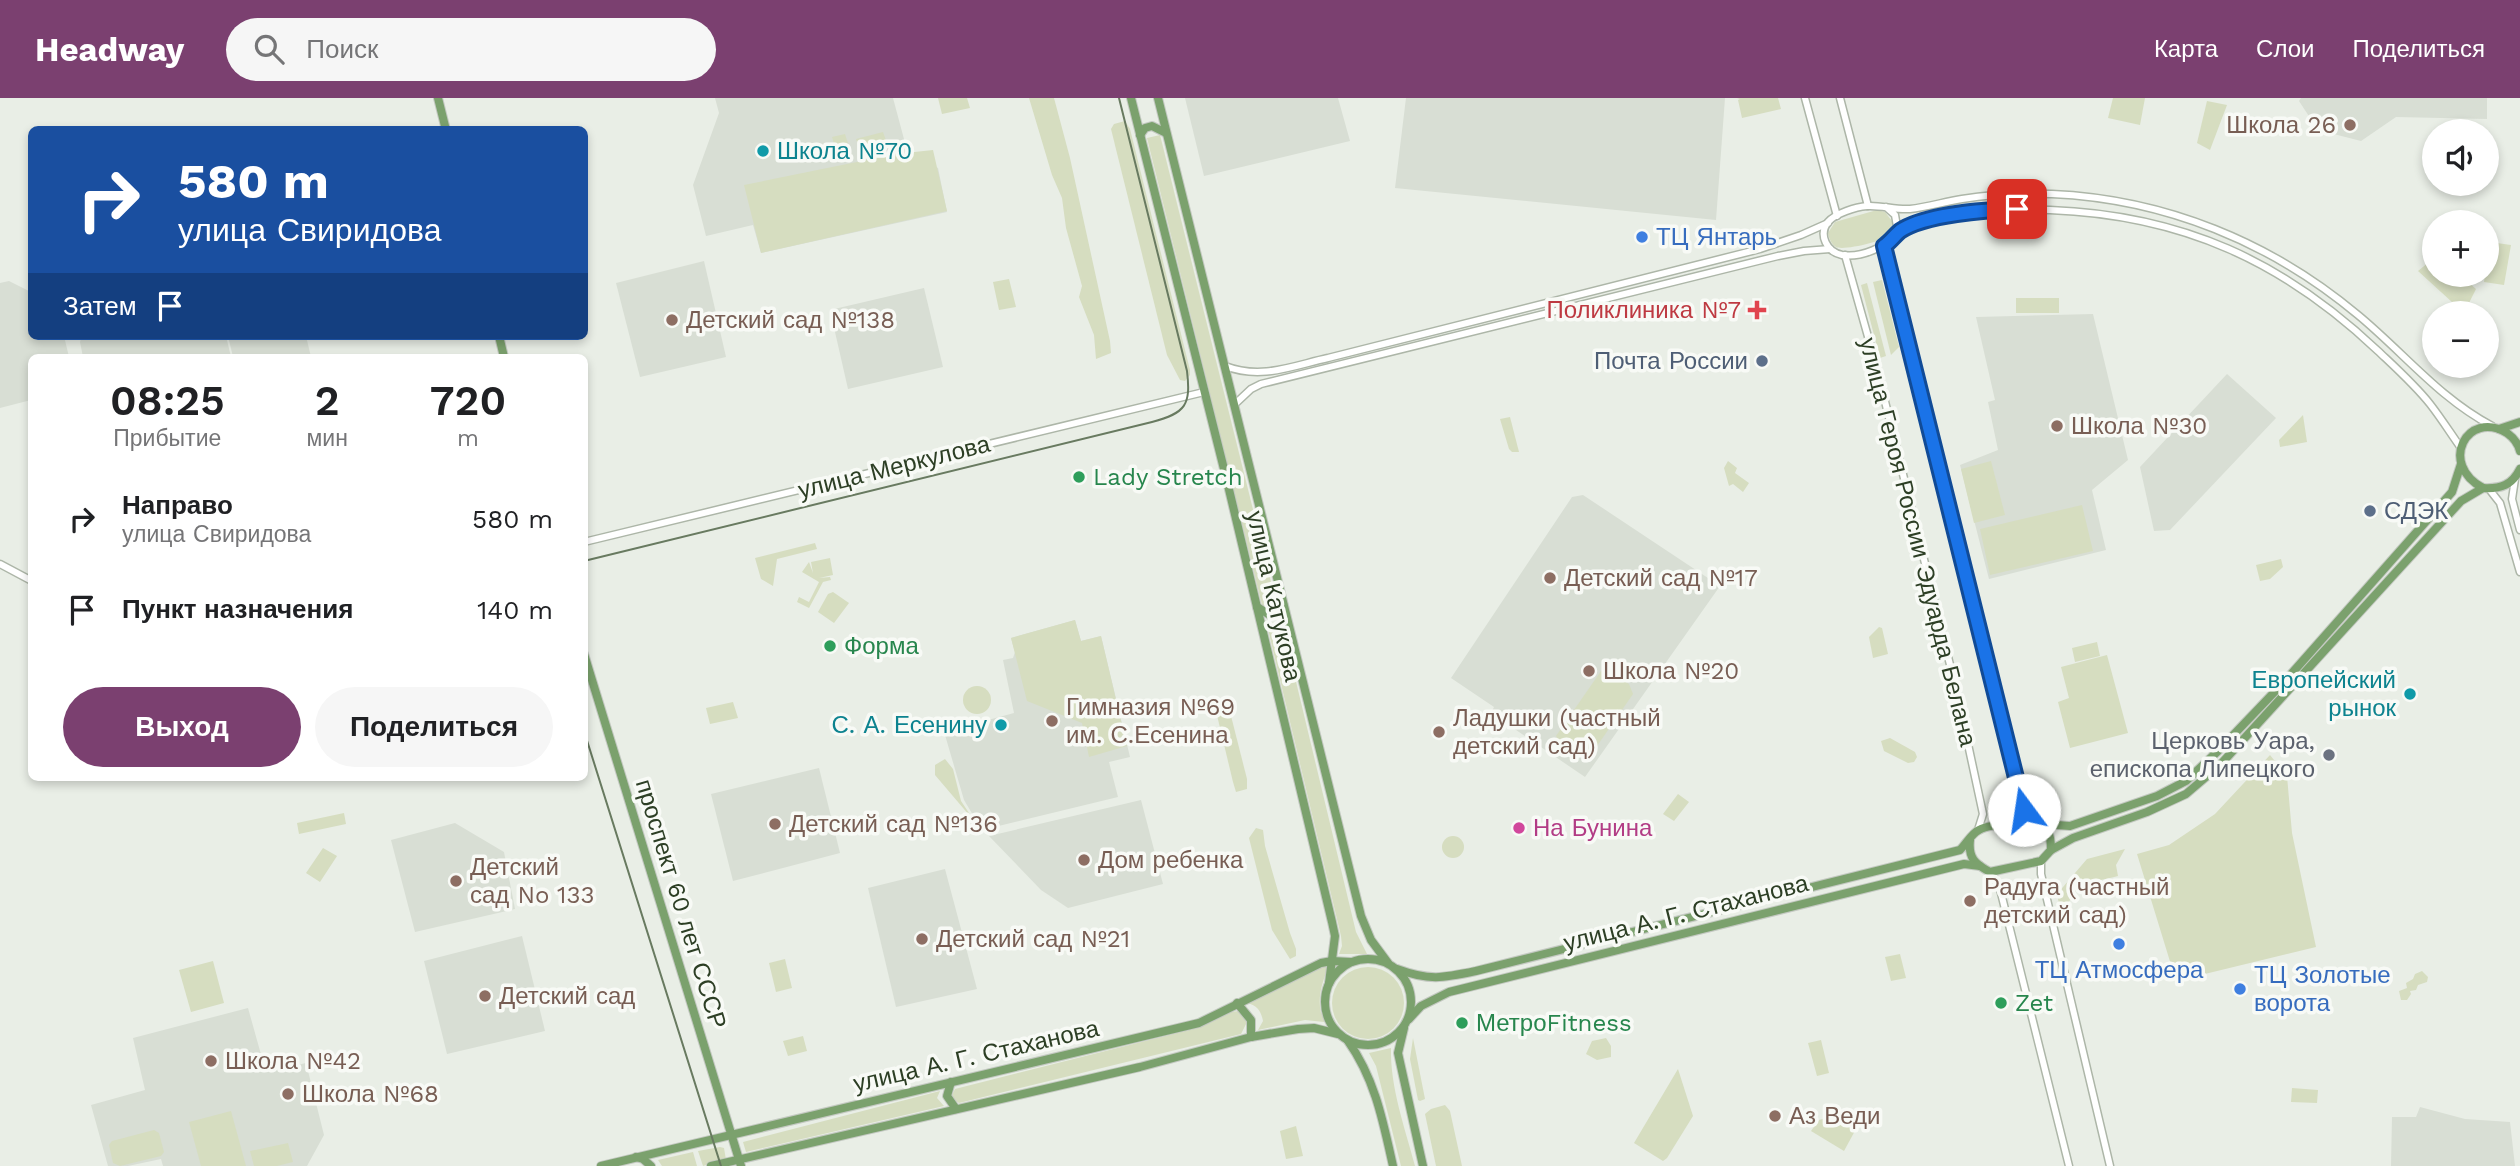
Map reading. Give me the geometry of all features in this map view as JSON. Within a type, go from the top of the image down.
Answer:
[{"type":"main road","points":[[438,98],[445,126]]},
{"type":"main road","name":"улица Катукова","points":[[1131,98],[1332,922],[1335,946],[1329,983]]},
{"type":"main road","name":"улица Катукова","points":[[1158,98],[1361,916],[1371,940],[1388,963]]},
{"type":"main road","points":[[1140,135],[1145,128],[1152,126],[1167,134]]},
{"type":"main road","points":[[2520,422],[2477,428],[2467,436],[2461,448],[2461,464],[2452,492],[2285,681],[2205,764],[2186,780],[2157,796],[2112,814],[2070,826],[2043,824],[2030,817],[1978,830],[1970,840],[1971,859],[1990,872],[2041,861],[2051,850],[2073,838],[2147,812],[2186,794],[2255,729],[2461,501],[2486,489],[2503,487],[2515,479],[2520,469]]},
{"type":"main road","points":[[2496,427],[2513,437],[2520,451]]},
{"type":"main road","points":[[2461,464],[2471,482],[2486,489]]},
{"type":"main road","points":[[1257,607],[1270,615],[1276,614],[1283,604]]},
{"type":"main road","name":"проспект 60 лет СССР","points":[[588,667],[740,1163]]},
{"type":"main road","points":[[2043,824],[2051,836],[2051,850]]},
{"type":"main road","name":"улица А. Г. Стаханова","points":[[1397,970],[1421,978],[1444,978],[1476,971],[1960,850],[1970,840]]},
{"type":"main road","name":"улица А. Г. Стаханова","points":[[1407,1022],[1421,1006],[1449,992],[1964,864],[1980,866]]},
{"type":"main road","points":[[1321,963],[1335,946]]},
{"type":"main road","points":[[1393,1166],[1375,1092],[1363,1064],[1348,1041],[1338,1034],[1330,1023],[1325,1010],[1329,983],[1342,967],[1362,959],[1376,959],[1388,963],[1406,980],[1411,992],[1412,1006],[1398,1053],[1423,1166]]},
{"type":"main road","name":"улица А. Г. Стаханова","points":[[601,1166],[1199,1023],[1321,963],[1351,962]]},
{"type":"main road","points":[[1237,1003],[1251,1020],[1251,1037]]},
{"type":"main road","points":[[1348,1041],[1379,1044],[1389,1040],[1407,1022]]},
{"type":"main road","name":"улица А. Г. Стаханова","points":[[711,1166],[740,1163],[956,1109],[1140,1067],[1251,1037],[1306,1028],[1338,1034]]},
{"type":"main road","points":[[951,1082],[947,1096],[956,1109]]},
{"type":"main road","points":[[635,1157],[643,1159],[650,1166]]},
{"type":"street","points":[[1805,98],[1837,216]]},
{"type":"street","points":[[1840,98],[1868,206]]},
{"type":"street","points":[[1225,366],[1241,372],[1255,373],[1321,359],[1760,248],[1801,235],[1837,216],[1868,206],[1907,209],[1963,198],[1996,195],[2085,197],[2150,209],[2228,233],[2264,250],[2327,290],[2373,328],[2448,398],[2470,414],[2496,427]]},
{"type":"street","points":[[1886,207],[1895,215],[1898,232]]},
{"type":"street","points":[[1235,404],[1259,384],[1780,255],[1830,249],[1845,255],[1866,252],[1884,246],[1898,232],[1930,220],[2003,210],[2046,209],[2102,214],[2149,223],[2221,245],[2267,267],[2339,316],[2406,378],[2430,404],[2461,448]]},
{"type":"street","points":[[1828,223],[1824,239],[1830,249]]},
{"type":"street","name":"улица Героя России Эдуарда Белана","points":[[1884,246],[2024,810],[2030,817]]},
{"type":"street","name":"улица Героя России Эдуарда Белана","points":[[1845,255],[1876,365],[1956,693],[1983,814],[1978,830]]},
{"type":"street","name":"улица Меркулова","points":[[588,541],[1204,392]]},
{"type":"street","points":[[2515,479],[2512,499],[2520,530]]},
{"type":"street","points":[[2486,489],[2500,503],[2520,572]]},
{"type":"street","points":[[0,564],[28,579]]},
{"type":"street","points":[[2041,861],[2041,874],[2110,1166]]},
{"type":"street","points":[[1990,872],[1999,885],[2069,1166]]},
{"type":"shaded area","points":[[715,98],[893,98],[908,154],[938,168],[947,212],[761,253],[753,225],[706,236],[693,185],[719,113]]},
{"type":"shaded area","points":[[1185,98],[1338,98],[1350,141],[1204,176]]},
{"type":"shaded area","points":[[1406,98],[1725,98],[1716,220],[1395,188]]},
{"type":"shaded area","name":"Школа 26","points":[[2301,98],[2487,98],[2487,119],[2396,117],[2361,141],[2318,130],[2299,101]]},
{"type":"shaded area","name":"Детский сад №138","points":[[704,261],[726,357],[640,377],[616,283]]},
{"type":"shaded area","points":[[9,281],[28,290],[28,340],[65,340],[68,354],[28,354],[28,401],[0,408],[0,283]]},
{"type":"shaded area","points":[[924,288],[943,367],[848,389],[830,310]]},
{"type":"shaded area","name":"Школа №30","points":[[2093,314],[2128,460],[2092,490],[2106,550],[1989,579],[1960,465],[1998,450],[1988,402],[1995,400],[1976,317]]},
{"type":"shaded area","points":[[227,340],[230,354],[82,354],[80,342]]},
{"type":"shaded area","points":[[229,340],[307,340],[310,354],[232,354]]},
{"type":"shaded area","points":[[2227,374],[2276,418],[2170,530],[2154,531],[2140,467]]},
{"type":"shaded area","name":"Школа №20","points":[[1583,495],[1720,586],[1585,777],[1491,713],[1494,707],[1451,678],[1572,497]]},
{"type":"shaded area","name":"Гимназия №69 им. С.Есенина","points":[[1075,620],[1081,641],[1101,636],[1130,757],[1109,762],[1118,797],[982,830],[964,800],[945,735],[951,730],[1014,713],[1003,660],[1013,658],[1015,652],[1011,638]]},
{"type":"shaded area","name":"Детский сад №136","points":[[819,768],[840,853],[733,881],[711,794]]},
{"type":"shaded area","name":"Дом ребенка","points":[[1141,800],[1163,884],[1068,908],[1041,890],[989,836]]},
{"type":"shaded area","name":"Детский сад No 133","points":[[455,823],[504,852],[515,909],[415,932],[391,840]]},
{"type":"shaded area","name":"Детский сад №21","points":[[945,869],[977,989],[896,1007],[868,888]]},
{"type":"shaded area","name":"Детский сад","points":[[522,936],[545,1031],[447,1054],[424,961]]},
{"type":"shaded area","points":[[248,1008],[262,1058],[280,1055],[284,1068],[306,1063],[324,1135],[307,1166],[163,1166],[161,1159],[128,1166],[108,1166],[91,1105],[145,1090],[133,1038]]},
{"type":"shaded area","points":[[2420,1107],[2465,1119],[2510,1122],[2515,1166],[2391,1166],[2392,1117],[2416,1117]]},
{"type":"green space","points":[[938,98],[967,98],[970,108],[942,114]]},
{"type":"green space","points":[[1029,98],[1054,98],[1070,158],[1110,341],[1111,353],[1096,359],[1094,335],[1079,297],[1082,286],[1066,228],[1062,198],[1052,175]]},
{"type":"green space","points":[[1737,98],[1778,98],[1781,109],[1742,118],[1740,99]]},
{"type":"green space","points":[[2113,98],[2145,98],[2140,125],[2108,118]]},
{"type":"green space","points":[[2207,101],[2227,105],[2210,150],[2197,143]]},
{"type":"green space","points":[[1125,121],[1130,129],[1190,370],[1185,381],[1180,380],[1167,355],[1111,129],[1114,124]]},
{"type":"green space","points":[[883,132],[888,146],[861,153],[856,139]]},
{"type":"green space","points":[[845,134],[852,156],[839,160],[832,137]]},
{"type":"green space","points":[[1160,135],[1276,602],[1267,608],[1262,605],[1147,138]]},
{"type":"green space","points":[[933,150],[947,211],[761,253],[744,185],[896,154]]},
{"type":"green space","points":[[1877,210],[1885,212],[1895,225],[1890,235],[1855,247],[1840,248],[1833,244],[1828,233],[1835,222]]},
{"type":"green space","points":[[2499,243],[2511,245],[2504,285],[2499,284]]},
{"type":"green space","points":[[1009,279],[1016,307],[999,310],[993,282]]},
{"type":"green space","points":[[1882,280],[1899,347],[1891,355],[1873,282]]},
{"type":"green space","points":[[1867,283],[1886,356],[1880,358],[1861,285]]},
{"type":"green space","points":[[2436,287],[2476,289],[2470,301],[2451,301]]},
{"type":"green space","points":[[2016,298],[2059,298],[2059,313],[2016,313]]},
{"type":"green space","points":[[2303,415],[2307,442],[2280,447],[2279,440]]},
{"type":"green space","points":[[1510,417],[1519,452],[1509,449],[1500,419]]},
{"type":"green space","points":[[1728,461],[1737,468],[1735,473],[1749,483],[1743,492],[1733,484],[1729,486],[1724,468]]},
{"type":"green space","points":[[1991,461],[2005,515],[1974,523],[1961,469]]},
{"type":"green space","points":[[2082,505],[2093,551],[1990,575],[1980,529]]},
{"type":"green space","points":[[815,543],[817,549],[777,559],[773,586],[761,579],[755,558]]},
{"type":"green space","points":[[830,558],[833,575],[819,578],[830,577],[831,580],[823,582],[809,608],[797,602],[799,597],[809,602],[819,582],[802,572],[809,562],[813,573],[811,562]]},
{"type":"green space","points":[[2281,559],[2283,567],[2270,579],[2260,581],[2256,565]]},
{"type":"green space","points":[[833,592],[849,603],[834,623],[818,612],[828,594]]},
{"type":"green space","points":[[1281,619],[1356,932],[1367,954],[1339,954],[1341,936],[1266,621],[1272,623]]},
{"type":"green space","points":[[1075,620],[1081,641],[1101,636],[1127,746],[1089,757],[1082,723],[1027,701],[1011,638]]},
{"type":"green space","points":[[1879,627],[1882,628],[1888,654],[1873,658],[1869,637]]},
{"type":"green space","points":[[2097,642],[2100,656],[2075,662],[2072,648]]},
{"type":"green space","points":[[2107,655],[2128,733],[2070,748],[2058,702],[2069,698],[2061,667]]},
{"type":"green space","points":[[1609,670],[1629,684],[1633,694],[1588,759],[1570,750],[1556,736],[1601,671]]},
{"type":"green space","points":[[977,686],[987,690],[991,700],[987,710],[977,714],[967,710],[963,700],[967,690]]},
{"type":"green space","points":[[1216,701],[1230,712],[1247,779],[1247,789],[1236,792],[1215,707]]},
{"type":"green space","points":[[733,702],[738,718],[710,724],[706,708]]},
{"type":"green space","points":[[1890,738],[1915,752],[1917,757],[1914,762],[1908,763],[1884,751],[1881,741]]},
{"type":"green space","points":[[2270,755],[2287,776],[2292,833],[2316,947],[2176,981],[2137,854],[2169,845],[2215,814]]},
{"type":"green space","points":[[945,759],[953,769],[961,801],[975,822],[935,775],[935,765]]},
{"type":"green space","points":[[1678,794],[1689,802],[1674,821],[1663,814]]},
{"type":"green space","points":[[344,813],[346,824],[299,834],[297,823]]},
{"type":"green space","points":[[1256,828],[1263,830],[1265,846],[1296,949],[1296,956],[1290,959],[1272,930],[1249,838]]},
{"type":"green space","points":[[1453,836],[1461,839],[1464,847],[1461,855],[1453,858],[1445,855],[1442,847],[1445,839]]},
{"type":"green space","points":[[323,848],[337,856],[320,882],[306,873]]},
{"type":"green space","points":[[2125,849],[2116,865],[2118,876],[2086,884],[2071,898],[2067,907],[2060,909],[2057,894],[2087,859]]},
{"type":"green space","points":[[1900,954],[1906,978],[1891,981],[1885,957]]},
{"type":"green space","points":[[785,959],[792,988],[776,992],[769,963]]},
{"type":"green space","points":[[213,961],[224,1003],[191,1012],[179,970]]},
{"type":"green space","points":[[1329,965],[1320,995],[1324,1022],[1305,1020],[1258,1030],[1263,1021],[1261,1014],[1256,1007],[1247,1003],[1316,968]]},
{"type":"green space","points":[[1368,967],[1388,973],[1398,983],[1404,1003],[1398,1023],[1388,1033],[1368,1039],[1348,1033],[1338,1023],[1332,1003],[1338,983],[1348,973]]},
{"type":"green space","points":[[2422,971],[2428,977],[2427,982],[2410,991],[2407,1000],[2401,1000],[2399,991],[2407,988],[2406,983]]},
{"type":"green space","points":[[1239,1011],[1247,1022],[1241,1034],[959,1103],[952,1095],[955,1089],[1193,1029],[1230,1012]]},
{"type":"green space","points":[[803,1036],[807,1051],[788,1056],[783,1041]]},
{"type":"green space","points":[[1413,1038],[1425,1099],[1420,1101],[1410,1059]]},
{"type":"green space","points":[[1606,1038],[1611,1046],[1611,1057],[1597,1060],[1586,1054],[1592,1041]]},
{"type":"green space","points":[[1821,1040],[1829,1073],[1817,1076],[1808,1043]]},
{"type":"green space","points":[[1391,1048],[1396,1092],[1415,1166],[1401,1166],[1376,1066],[1369,1053]]},
{"type":"green space","points":[[1678,1069],[1693,1116],[1663,1161],[1634,1143]]},
{"type":"green space","points":[[2292,1088],[2318,1090],[2317,1103],[2291,1102]]},
{"type":"green space","points":[[940,1091],[937,1098],[944,1106],[746,1152],[743,1142]]},
{"type":"green space","points":[[1445,1105],[1450,1111],[1462,1166],[1436,1166],[1425,1114]]},
{"type":"green space","points":[[1854,1110],[1863,1116],[1844,1151],[1811,1131],[1819,1120]]},
{"type":"green space","points":[[231,1111],[246,1166],[201,1166],[189,1122]]},
{"type":"green space","points":[[1296,1126],[1303,1156],[1286,1159],[1280,1131]]},
{"type":"green space","points":[[154,1130],[159,1133],[164,1152],[161,1156],[120,1166],[113,1163],[109,1145],[112,1141]]},
{"type":"green space","points":[[288,1143],[293,1162],[277,1166],[254,1166],[250,1151]]},
{"type":"green space","points":[[724,1148],[726,1160],[703,1166],[698,1151]]},
{"type":"green space","points":[[693,1152],[697,1166],[662,1166],[658,1160]]},
{"type":"tram line","points":[[588,560],[1152,422],[1179,411],[1187,400],[1187,371],[1119,98]]},
{"type":"tram line","points":[[588,744],[721,1166]]},
{"type":"place","name":"Школа 26","points":[[2350,125]]},
{"type":"place","name":"Школа №70","points":[[763,151]]},
{"type":"place","name":"ТЦ Янтарь","points":[[1642,237]]},
{"type":"place","name":"Поликлиника №7","points":[[1757,310]]},
{"type":"place","name":"Детский сад №138","points":[[672,320]]},
{"type":"place","name":"Почта России","points":[[1762,361]]},
{"type":"place","name":"Школа №30","points":[[2057,426]]},
{"type":"place","name":"Lady Stretch","points":[[1079,477]]},
{"type":"place","name":"СДЭК","points":[[2370,511]]},
{"type":"place","name":"Детский сад №17","points":[[1550,578]]},
{"type":"place","name":"Форма","points":[[830,646]]},
{"type":"place","name":"Школа №20","points":[[1589,671]]},
{"type":"place","name":"Европейский рынок","points":[[2410,694]]},
{"type":"place","name":"Гимназия №69 им. С.Есенина","points":[[1052,721]]},
{"type":"place","name":"С. А. Есенину","points":[[1001,725]]},
{"type":"place","name":"Ладушки (частный детский сад)","points":[[1439,732]]},
{"type":"place","name":"Церковь Уара, епископа Липецкого","points":[[2329,755]]},
{"type":"place","name":"Детский сад №136","points":[[775,824]]},
{"type":"place","name":"На Бунина","points":[[1519,828]]},
{"type":"place","name":"Дом ребенка","points":[[1084,860]]},
{"type":"place","name":"Детский сад No 133","points":[[456,881]]},
{"type":"place","name":"Радуга (частный детский сад)","points":[[1970,901]]},
{"type":"place","name":"Детский сад №21","points":[[922,939]]},
{"type":"place","name":"ТЦ Атмосфера","points":[[2119,944]]},
{"type":"place","name":"ТЦ Золотые ворота","points":[[2240,989]]},
{"type":"place","name":"Детский сад","points":[[485,996]]},
{"type":"place","name":"Zet","points":[[2001,1003]]},
{"type":"place","name":"МетроFitness","points":[[1462,1023]]},
{"type":"place","name":"Школа №42","points":[[211,1061]]},
{"type":"place","name":"Школа №68","points":[[288,1094]]},
{"type":"place","name":"Аз Веди","points":[[1775,1116]]},
{"type":"route","points":[[2017,209],[1930,220],[1898,232],[1892,241],[1884,246],[2024,810]]}]
